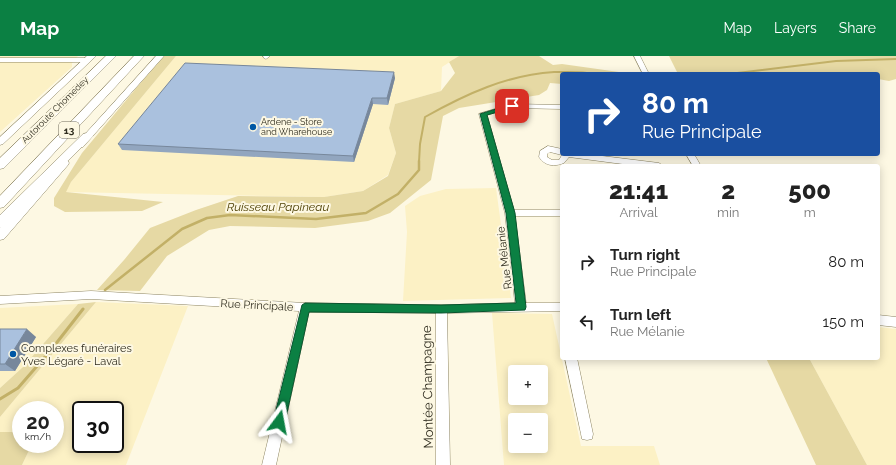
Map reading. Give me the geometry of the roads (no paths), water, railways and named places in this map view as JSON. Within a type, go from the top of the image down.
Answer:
[{"type":"highway","name":"Autoroute Chomedey","points":[[0,165],[111,56]]},
{"type":"highway","name":"13","points":[[0,204],[139,56]]},
{"type":"highway","points":[[0,223],[25,196],[87,136]]},
{"type":"main road","points":[[0,236],[87,136],[160,56]]},
{"type":"main road","points":[[0,142],[89,58]]},
{"type":"street","points":[[637,56],[645,72]]},
{"type":"street","points":[[0,60],[89,58]]},
{"type":"street","name":"Rue Mélanie","points":[[521,307],[510,213],[483,114],[512,106],[560,107]]},
{"type":"street","points":[[576,156],[614,163],[629,164]]},
{"type":"street","points":[[510,213],[560,213]]},
{"type":"street","name":"Rue Principale","points":[[0,300],[68,296],[105,296],[240,305],[305,307],[441,309],[521,307],[560,308]]},
{"type":"street","points":[[269,465],[305,307]]},
{"type":"street","name":"Montée Champagne","points":[[441,309],[443,465]]},
{"type":"street","points":[[880,320],[896,322]]},
{"type":"street","points":[[572,360],[587,434]]},
{"type":"waterway","name":"Ruisseau Papineau","points":[[745,72],[836,61],[896,59]]},
{"type":"waterway","name":"Ruisseau Papineau","points":[[419,162],[420,144],[425,117],[471,93],[503,81],[537,74],[560,72]]},
{"type":"waterway","name":"Ruisseau Papineau","points":[[560,72],[579,72]]},
{"type":"waterway","name":"Ruisseau Papineau","points":[[105,290],[182,229],[207,218],[230,215],[316,219],[366,213],[398,194],[419,170],[419,162]]},
{"type":"waterway","name":"Ruisseau Papineau","points":[[0,399],[18,388],[51,350],[83,309]]},
{"type":"place","name":"Ardene - Store and Wharehouse","points":[[253,127]]},
{"type":"place","name":"Complexes funéraires Yves Légaré - Laval","points":[[13,354]]}]
